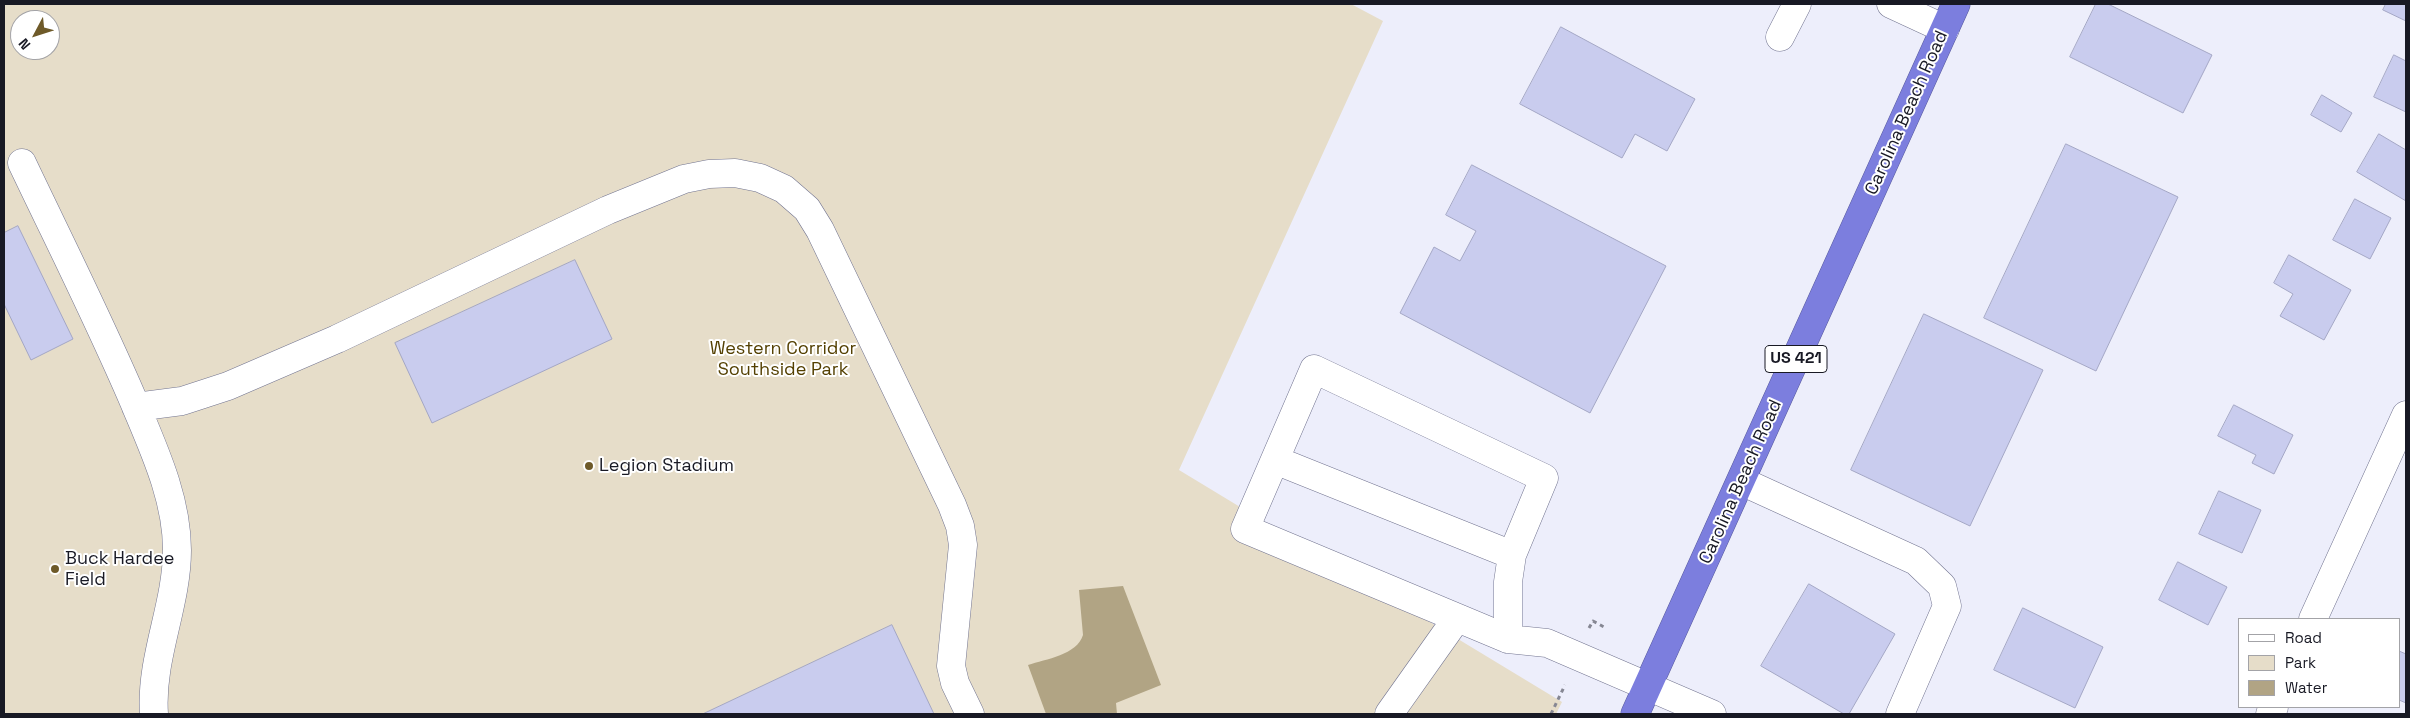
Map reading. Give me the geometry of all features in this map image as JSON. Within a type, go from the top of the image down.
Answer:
[{"type":"highway","name":"Carolina Beach Road","points":[[1635,714],[1956,4]]},
{"type":"street","points":[[1780,37],[1797,4]]},
{"type":"street","points":[[1891,4],[1945,29]]},
{"type":"street","points":[[22,163],[122,374],[163,471],[173,514],[177,550],[172,592],[158,660],[154,714]]},
{"type":"street","points":[[136,407],[182,401],[228,386],[337,339],[608,210],[684,179],[709,174],[735,173],[760,178],[784,189],[806,209],[820,230],[952,505],[960,526],[963,545],[952,666],[955,683],[970,714]]},
{"type":"street","points":[[1508,639],[1508,582],[1512,555],[1544,478],[1314,369],[1245,529],[1508,639],[1547,643],[1712,714]]},
{"type":"street","points":[[2313,618],[2404,428]]},
{"type":"street","points":[[1275,460],[1512,555]]},
{"type":"street","points":[[1741,481],[1916,561],[1942,586],[1947,606],[1900,714]]},
{"type":"street","points":[[1389,714],[1457,618]]},
{"type":"green space","name":"Western Corridor Southside Park","points":[[4,4],[1351,4],[1383,21],[1179,470],[1562,702],[1556,714],[4,714]]},
{"type":"water","points":[[1123,586],[1161,685],[1116,703],[1117,714],[1046,714],[1028,665],[1068,652],[1080,642],[1083,635],[1079,590]]},
{"type":"building","points":[[2096,4],[2108,4],[2212,55],[2183,113],[2070,57]]},
{"type":"building","points":[[2386,4],[2406,4],[2406,21],[2383,10]]},
{"type":"building","points":[[1561,27],[1695,99],[1667,151],[1635,134],[1622,158],[1520,104]]},
{"type":"building","points":[[2394,55],[2406,61],[2406,112],[2374,97]]},
{"type":"building","points":[[2322,95],[2352,113],[2341,132],[2311,115]]},
{"type":"building","points":[[2379,134],[2406,150],[2406,201],[2357,172]]},
{"type":"building","points":[[2066,144],[2178,197],[2096,371],[1984,318]]},
{"type":"building","points":[[1472,165],[1666,266],[1590,413],[1400,313],[1434,247],[1460,261],[1476,231],[1446,215]]},
{"type":"building","points":[[2355,199],[2391,218],[2370,259],[2333,240]]},
{"type":"building","points":[[18,226],[73,339],[31,360],[4,304],[4,233]]},
{"type":"building","points":[[2289,255],[2351,290],[2324,340],[2280,316],[2293,294],[2274,283]]},
{"type":"building","points":[[575,260],[612,339],[432,423],[395,343]]},
{"type":"building","points":[[1924,314],[2043,370],[1970,526],[1851,470]]},
{"type":"building","points":[[2234,405],[2293,435],[2274,474],[2252,463],[2256,455],[2218,436]]},
{"type":"building","points":[[2219,491],[2261,510],[2242,553],[2199,534]]},
{"type":"building","points":[[2178,562],[2227,587],[2208,625],[2159,600]]},
{"type":"building","points":[[1809,584],[1895,634],[1849,714],[1844,714],[1761,666]]},
{"type":"building","points":[[2023,608],[2103,647],[2075,708],[1994,670]]},
{"type":"building","points":[[892,625],[934,714],[703,714]]},
{"type":"building","points":[[2400,651],[2406,654],[2406,703],[2400,700]]},
{"type":"place","name":"Legion Stadium","points":[[589,466]]},
{"type":"place","name":"Buck Hardee Field","points":[[55,569]]}]
